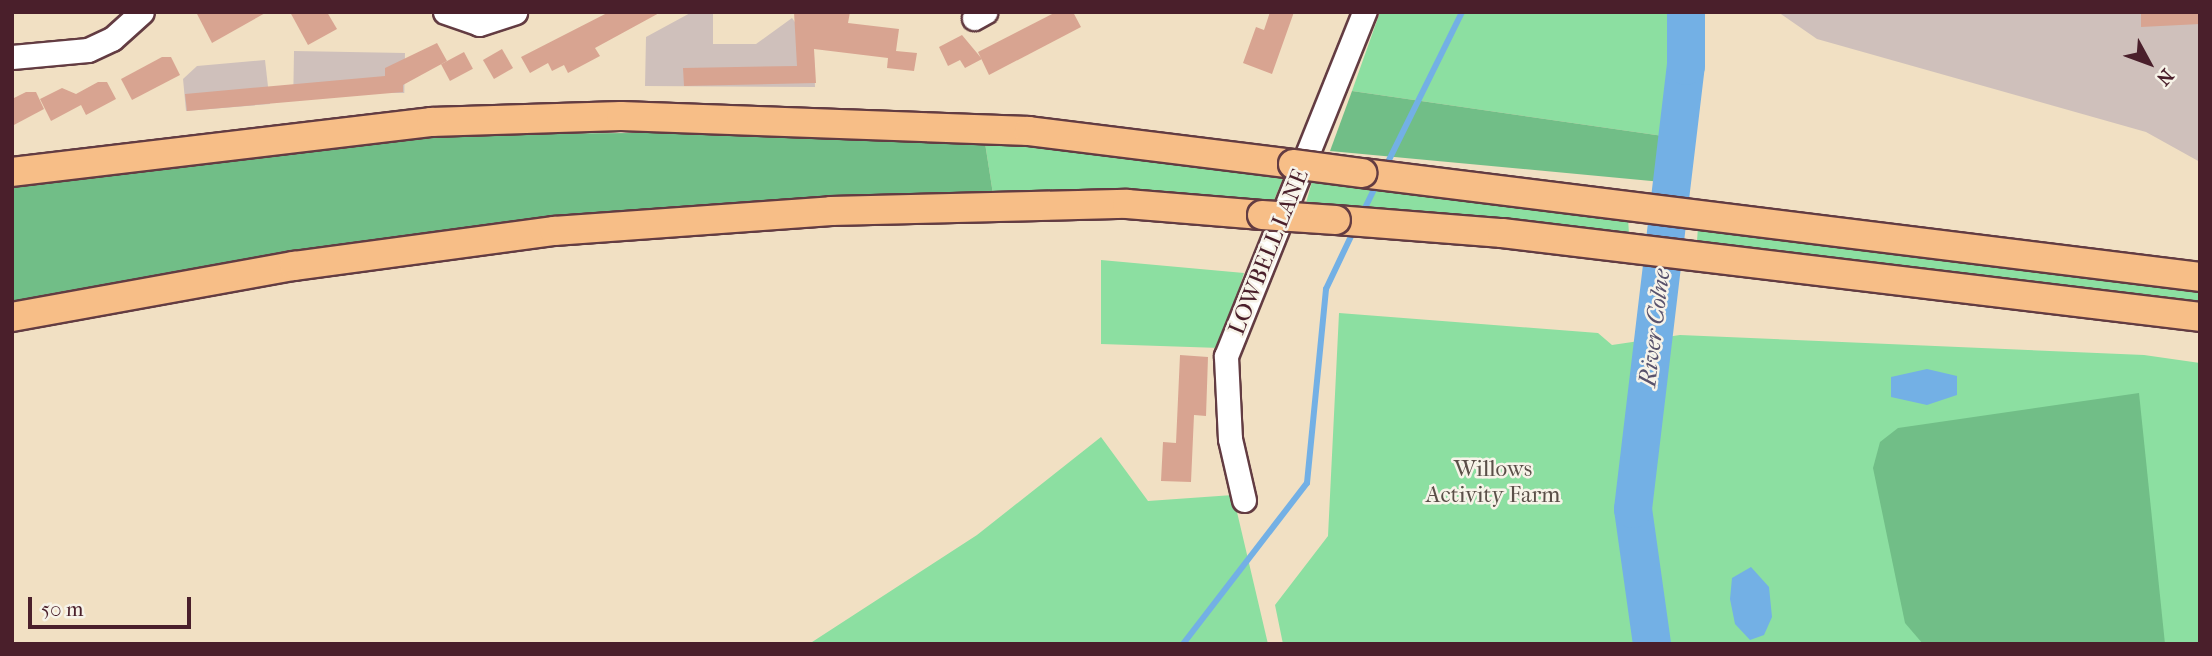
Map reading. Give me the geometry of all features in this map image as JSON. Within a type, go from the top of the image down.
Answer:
[{"type":"main road","points":[[12,172],[431,122],[621,116],[1029,131],[2200,277]]},
{"type":"main road","points":[[12,317],[294,266],[554,231],[831,211],[1127,204],[1336,220],[1632,249],[2200,317]]},
{"type":"street","points":[[12,57],[88,50],[112,40],[142,12]]},
{"type":"street","points":[[445,12],[479,24],[515,12]]},
{"type":"street","name":"LOWBELL LANE","points":[[1244,500],[1230,439],[1226,356],[1364,12]]},
{"type":"shaded area","points":[[692,12],[713,12],[713,44],[756,44],[792,18],[797,25],[813,24],[815,87],[645,86],[646,37]]},
{"type":"shaded area","points":[[1778,12],[2200,12],[2200,162],[2146,132],[1817,39]]},
{"type":"shaded area","points":[[294,51],[405,53],[404,93],[293,91]]},
{"type":"shaded area","points":[[265,60],[270,104],[186,111],[183,79],[197,66]]},
{"type":"green space","points":[[1380,12],[1682,12],[1670,137],[1352,91]]},
{"type":"green space","points":[[1352,91],[1670,137],[1662,182],[1330,151]]},
{"type":"green space","points":[[819,132],[985,143],[993,194],[12,304],[12,187],[126,167],[474,134]]},
{"type":"green space","points":[[985,143],[1159,158],[1284,176],[1274,200],[993,194]]},
{"type":"green space","points":[[1313,178],[1628,218],[1629,234],[1306,203]]},
{"type":"green space","points":[[1698,227],[2200,290],[2200,307],[1697,241]]},
{"type":"green space","points":[[1101,260],[1244,273],[1220,348],[1101,344]]},
{"type":"green space","name":"Willows Activity Farm","points":[[1339,313],[1598,333],[1612,345],[1680,335],[2144,355],[2200,363],[2200,644],[1283,644],[1275,605],[1328,536]]},
{"type":"green space","points":[[2139,393],[2165,644],[1923,644],[1905,623],[1873,468],[1880,442],[1898,428]]},
{"type":"green space","points":[[1101,437],[1148,501],[1233,495],[1268,644],[809,644],[977,535]]},
{"type":"water","points":[[1927,369],[1957,376],[1957,395],[1927,405],[1891,397],[1891,377]]},
{"type":"water","points":[[1751,567],[1769,587],[1772,617],[1764,635],[1750,640],[1735,624],[1730,599],[1732,578]]},
{"type":"building","points":[[196,12],[267,12],[212,43]]},
{"type":"building","points":[[290,12],[327,12],[337,29],[308,45]]},
{"type":"building","points":[[609,12],[661,12],[595,48],[600,56],[568,73],[564,65],[552,71],[548,63],[530,73],[521,57]]},
{"type":"building","points":[[794,12],[850,12],[848,23],[899,29],[896,51],[917,53],[914,71],[887,68],[888,58],[814,49],[816,83],[684,86],[683,68],[797,66]]},
{"type":"building","points":[[1056,12],[1073,12],[1081,27],[989,75],[978,52]]},
{"type":"building","points":[[1270,12],[1294,12],[1272,74],[1243,63],[1256,27],[1264,30]]},
{"type":"building","points":[[2141,12],[2200,12],[2200,24],[2141,27]]},
{"type":"building","points":[[962,35],[982,59],[965,68],[960,60],[948,66],[939,47]]},
{"type":"building","points":[[437,43],[447,61],[403,85],[403,92],[187,111],[185,94],[385,76],[385,68]]},
{"type":"building","points":[[502,49],[513,68],[494,79],[483,60]]},
{"type":"building","points":[[464,52],[473,69],[450,81],[441,64]]},
{"type":"building","points":[[162,57],[171,57],[180,75],[132,100],[121,79]]},
{"type":"building","points":[[98,82],[107,82],[116,99],[86,115],[81,105],[51,121],[40,99],[62,88],[76,94]]},
{"type":"building","points":[[26,92],[36,92],[44,109],[12,126],[12,99]]},
{"type":"building","points":[[1180,355],[1208,357],[1206,416],[1194,415],[1191,482],[1161,481],[1163,442],[1176,443]]},
{"type":"waterway","points":[[1384,170],[1462,12]]},
{"type":"waterway","name":"River Colne","points":[[1652,644],[1633,509],[1686,66],[1686,12]]},
{"type":"waterway","points":[[1362,214],[1377,183]]},
{"type":"waterway","points":[[1183,644],[1307,483],[1326,289],[1354,230]]}]
